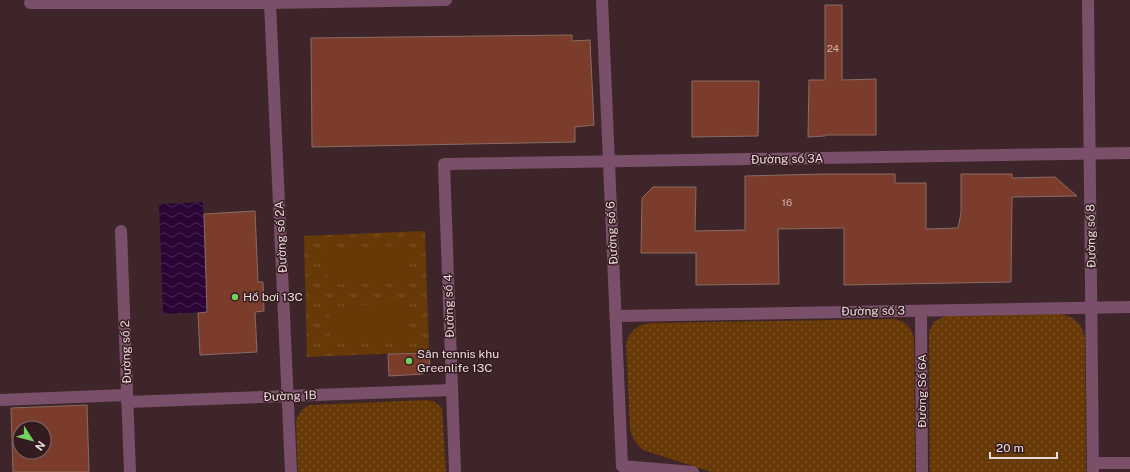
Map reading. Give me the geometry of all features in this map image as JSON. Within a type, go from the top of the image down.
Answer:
[{"type":"street","points":[[30,3],[270,3],[446,0]]},
{"type":"street","name":"Đường số 6","points":[[602,0],[616,316],[620,469]]},
{"type":"street","name":"Đường số 8","points":[[1088,0],[1093,467]]},
{"type":"street","name":"Đường số 2A","points":[[270,3],[291,472]]},
{"type":"street","name":"Đường số 3A","points":[[444,164],[1130,153]]},
{"type":"street","name":"Đường số 4","points":[[444,164],[455,472]]},
{"type":"street","name":"Đường số 2","points":[[121,232],[130,472]]},
{"type":"street","name":"Đường số 3","points":[[616,316],[1130,307]]},
{"type":"street","name":"Đường Số 6A","points":[[921,311],[922,472]]},
{"type":"street","name":"Đường 1B","points":[[0,400],[288,396],[452,390]]},
{"type":"street","points":[[1093,467],[1130,463]]},
{"type":"street","points":[[620,469],[693,472]]},
{"type":"green space","points":[[425,231],[429,352],[307,357],[304,236]]},
{"type":"green space","points":[[404,245],[406,281],[328,284],[326,249]]},
{"type":"green space","points":[[407,303],[408,338],[330,342],[329,307]]},
{"type":"green space","points":[[1060,314],[1073,318],[1079,324],[1085,337],[1086,472],[930,472],[929,332],[934,322],[945,316]]},
{"type":"green space","points":[[894,319],[905,323],[914,338],[915,472],[711,472],[643,450],[633,438],[630,428],[626,343],[632,332],[641,325],[650,323]]},
{"type":"green space","points":[[427,400],[436,403],[442,409],[446,472],[298,472],[296,421],[300,413],[306,407],[311,405]]},
{"type":"water","points":[[203,202],[207,312],[163,314],[159,204]]},
{"type":"building","points":[[825,5],[842,5],[842,80],[876,79],[876,135],[825,135],[808,137],[809,80],[825,80]]},
{"type":"building","points":[[572,35],[572,41],[590,40],[594,125],[575,127],[575,142],[312,147],[311,38]]},
{"type":"building","points":[[692,81],[759,81],[758,136],[692,137]]},
{"type":"building","points":[[895,174],[895,183],[926,183],[926,229],[958,228],[961,213],[961,174],[1012,174],[1012,178],[1055,177],[1077,196],[1012,197],[1011,282],[844,285],[844,228],[778,229],[779,284],[696,285],[696,253],[641,253],[642,198],[653,187],[696,187],[695,231],[745,230],[745,176]]},
{"type":"building","name":"Hồ bơi 13C","points":[[255,211],[258,282],[263,282],[264,311],[255,312],[257,352],[200,355],[198,313],[207,312],[204,214]]},
{"type":"building","name":"Sân tennis khu Greenlife 13C","points":[[429,353],[430,367],[423,374],[389,376],[388,354]]},
{"type":"building","points":[[87,405],[89,472],[13,472],[13,460],[52,460],[52,420],[12,420],[12,440],[11,408]]},
{"type":"place","name":"Hồ bơi 13C","points":[[235,297]]},
{"type":"place","name":"Sân tennis khu Greenlife 13C","points":[[409,361]]}]
